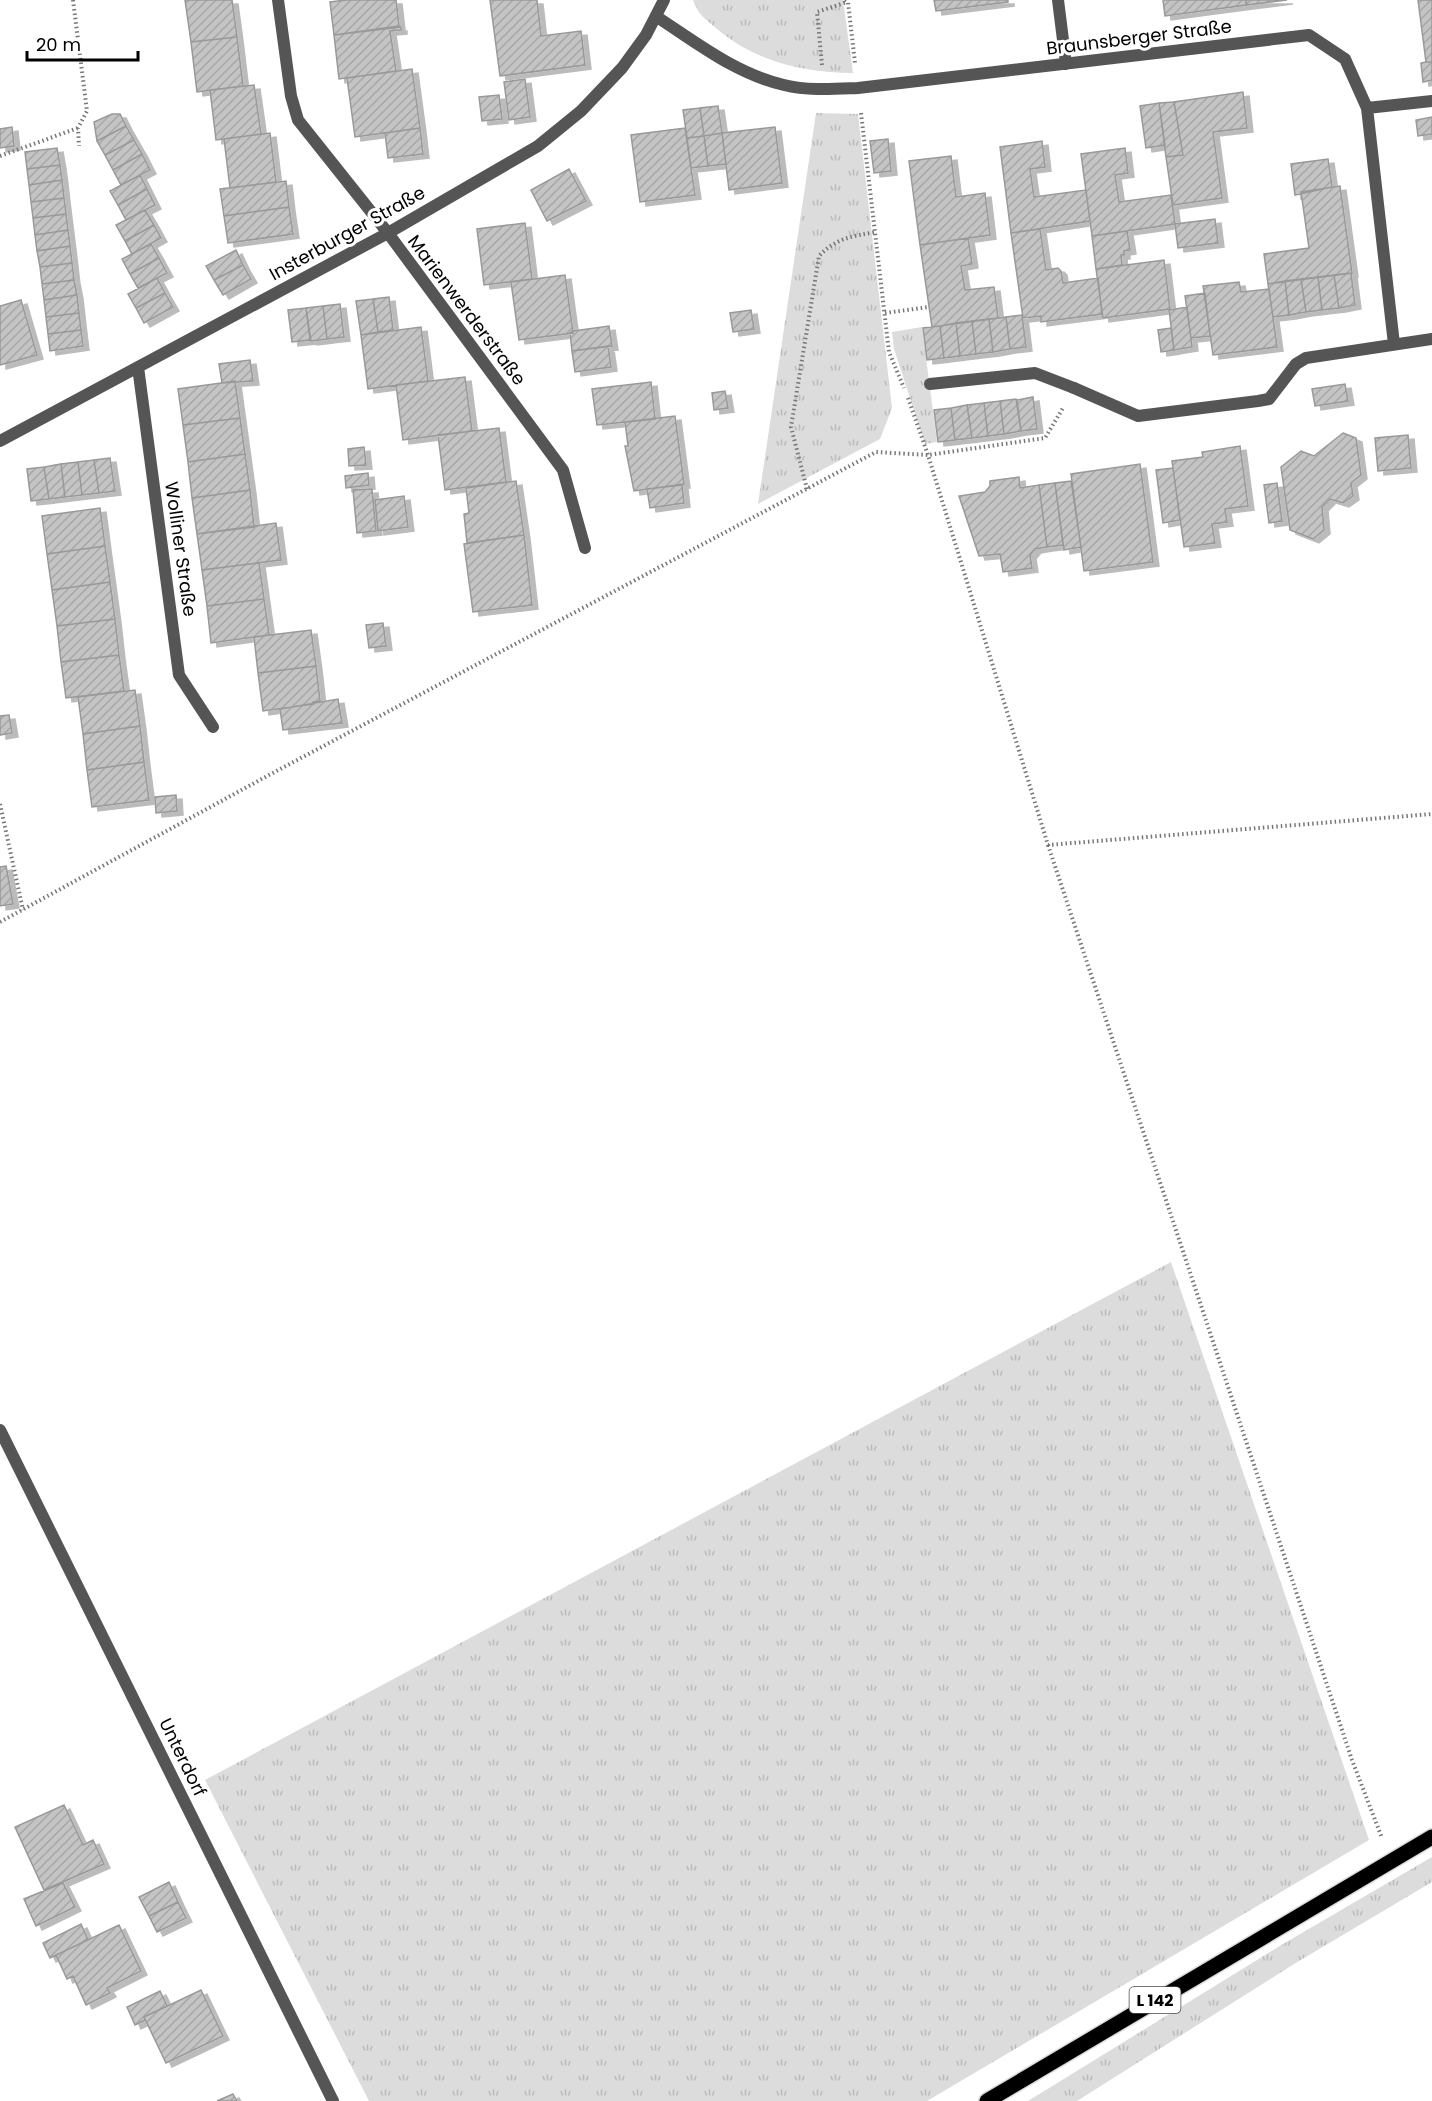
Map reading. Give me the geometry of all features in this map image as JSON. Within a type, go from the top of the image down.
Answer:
[{"type":"main road","name":"L 142","points":[[987,2101],[1432,1837]]},
{"type":"street","name":"Marienwerderstraße","points":[[278,0],[291,96],[298,120],[310,139],[388,233],[563,470],[585,548]]},
{"type":"street","name":"Insterburger Straße","points":[[0,441],[388,233],[521,156],[567,124],[622,68],[657,17],[664,0]]},
{"type":"street","points":[[1058,0],[1066,64]]},
{"type":"street","name":"Braunsberger Straße","points":[[657,17],[742,71],[786,86],[824,89],[858,88],[1310,35],[1345,59],[1367,108],[1394,344]]},
{"type":"street","points":[[1367,108],[1432,100]]},
{"type":"street","points":[[930,384],[1035,374],[1138,416],[1269,399],[1296,364],[1306,358],[1432,339]]},
{"type":"street","name":"Wolliner Straße","points":[[138,367],[179,675],[213,727]]},
{"type":"street","name":"Unterdorf","points":[[0,1430],[333,2101]]},
{"type":"path","points":[[72,0],[87,111],[78,128],[79,146]]},
{"type":"path","points":[[824,89],[817,12],[847,1],[889,352],[928,455],[1048,845],[1352,1760],[1392,1861]]},
{"type":"path","points":[[0,156],[78,128]]},
{"type":"path","points":[[807,489],[791,427],[819,256],[830,244],[842,238],[876,232]]},
{"type":"path","points":[[885,313],[929,307]]},
{"type":"path","points":[[0,922],[269,775],[876,452],[928,455],[1045,438],[1074,388]]},
{"type":"path","points":[[0,804],[23,910]]},
{"type":"path","points":[[1048,845],[1432,814]]},
{"type":"green space","points":[[693,0],[843,0],[853,73],[798,67],[763,57],[731,40],[712,25],[699,12]]},
{"type":"green space","points":[[816,113],[858,114],[892,408],[880,439],[758,504]]},
{"type":"green space","points":[[922,327],[937,442],[925,444],[894,349],[892,332]]},
{"type":"green space","points":[[1171,1262],[1369,1840],[927,2101],[369,2101],[205,1780]]},
{"type":"green space","points":[[1432,1857],[1432,1882],[1294,1964],[1077,2101],[1028,2101],[1283,1944]]},
{"type":"building","points":[[185,0],[232,0],[237,37],[191,42]]},
{"type":"building","points":[[396,0],[399,26],[334,35],[330,2]]},
{"type":"building","points":[[490,0],[537,0],[541,36],[581,31],[585,65],[500,76]]},
{"type":"building","points":[[934,0],[1008,0],[1008,2],[936,11]]},
{"type":"building","points":[[1163,0],[1246,0],[1246,5],[1165,16]]},
{"type":"building","points":[[1246,0],[1287,0],[1247,5]]},
{"type":"building","points":[[1418,0],[1432,0],[1432,62],[1426,62]]},
{"type":"building","points":[[401,27],[401,30],[390,31],[396,71],[339,79],[334,35]]},
{"type":"building","points":[[237,37],[243,86],[197,92],[191,42]]},
{"type":"building","points":[[1432,62],[1432,80],[1423,82],[1421,63]]},
{"type":"building","points":[[412,69],[420,128],[355,137],[347,78]]},
{"type":"building","points":[[525,79],[530,117],[509,120],[504,82]]},
{"type":"building","points":[[254,85],[261,134],[216,140],[210,90]]},
{"type":"building","points":[[1243,92],[1247,128],[1213,132],[1222,198],[1173,205],[1166,157],[1183,155],[1174,102]]},
{"type":"building","points":[[499,95],[502,119],[482,121],[479,97]]},
{"type":"building","points":[[1174,102],[1183,155],[1166,157],[1159,103]]},
{"type":"building","points":[[1159,103],[1165,145],[1146,148],[1140,106]]},
{"type":"building","points":[[718,106],[722,133],[704,136],[700,108]]},
{"type":"building","points":[[700,108],[704,136],[687,138],[683,110]]},
{"type":"building","points":[[112,114],[120,114],[126,126],[97,141],[94,122]]},
{"type":"building","points":[[1432,117],[1432,134],[1418,136],[1416,120]]},
{"type":"building","points":[[126,126],[134,140],[105,155],[97,141]]},
{"type":"building","points":[[12,127],[14,146],[0,148],[0,129]]},
{"type":"building","points":[[775,127],[782,183],[729,190],[722,133]]},
{"type":"building","points":[[420,128],[423,154],[388,158],[385,133]]},
{"type":"building","points":[[685,128],[695,195],[640,202],[631,135]]},
{"type":"building","points":[[270,133],[276,182],[230,188],[224,139]]},
{"type":"building","points":[[722,133],[726,164],[708,166],[704,136]]},
{"type":"building","points":[[704,136],[708,166],[691,168],[687,138]]},
{"type":"building","points":[[888,139],[891,171],[874,173],[870,141]]},
{"type":"building","points":[[134,140],[142,154],[113,170],[105,155]]},
{"type":"building","points":[[1042,141],[1045,167],[1030,169],[1034,197],[1086,190],[1090,221],[1011,233],[1000,147]]},
{"type":"building","points":[[57,148],[60,165],[27,169],[25,152]]},
{"type":"building","points":[[1125,148],[1128,173],[1115,175],[1119,202],[1171,195],[1175,224],[1092,236],[1081,154]]},
{"type":"building","points":[[142,154],[150,170],[121,185],[113,170]]},
{"type":"building","points":[[951,156],[956,197],[985,193],[990,235],[920,245],[909,161]]},
{"type":"building","points":[[1328,159],[1332,187],[1295,195],[1291,164]]},
{"type":"building","points":[[60,165],[62,180],[29,185],[27,169]]},
{"type":"building","points":[[569,169],[586,201],[547,221],[531,190]]},
{"type":"building","points":[[140,175],[147,189],[118,205],[110,191]]},
{"type":"building","points":[[62,180],[64,198],[31,202],[29,185]]},
{"type":"building","points":[[286,181],[289,207],[224,216],[220,189]]},
{"type":"building","points":[[1340,186],[1352,273],[1268,284],[1264,254],[1309,248],[1301,192]]},
{"type":"building","points":[[147,189],[155,205],[126,220],[118,205]]},
{"type":"building","points":[[64,198],[66,214],[33,218],[31,202]]},
{"type":"building","points":[[289,207],[293,234],[228,243],[224,216]]},
{"type":"building","points":[[145,210],[154,225],[125,241],[116,225]]},
{"type":"building","points":[[66,214],[68,230],[35,235],[33,218]]},
{"type":"building","points":[[1215,219],[1218,243],[1178,248],[1175,224]]},
{"type":"building","points":[[525,223],[532,279],[484,285],[477,229]]},
{"type":"building","points":[[154,225],[161,238],[132,254],[125,241]]},
{"type":"building","points":[[1040,229],[1046,270],[1058,268],[1061,271],[1063,283],[1098,278],[1102,314],[1041,322],[1041,316],[1023,318],[1011,233]]},
{"type":"building","points":[[68,230],[70,246],[37,251],[35,235]]},
{"type":"building","points":[[1127,231],[1130,250],[1124,251],[1124,255],[1121,255],[1122,265],[1096,269],[1092,236]]},
{"type":"building","points":[[968,238],[972,264],[961,266],[965,290],[994,287],[998,318],[932,327],[920,245]]},
{"type":"building","points":[[151,244],[159,258],[130,274],[122,259]]},
{"type":"building","points":[[70,246],[72,263],[40,267],[37,251]]},
{"type":"building","points":[[236,250],[243,265],[214,280],[206,266]]},
{"type":"building","points":[[159,258],[167,273],[138,288],[130,274]]},
{"type":"building","points":[[1164,260],[1170,309],[1103,318],[1096,269]]},
{"type":"building","points":[[72,263],[74,280],[42,284],[40,267]]},
{"type":"building","points":[[243,265],[251,279],[223,295],[214,280]]},
{"type":"building","points":[[1351,273],[1355,305],[1339,308],[1334,275]]},
{"type":"building","points":[[565,275],[573,333],[519,340],[511,282]]},
{"type":"building","points":[[1334,275],[1339,308],[1322,310],[1318,277]]},
{"type":"building","points":[[1318,277],[1322,310],[1306,312],[1301,279]]},
{"type":"building","points":[[157,278],[165,293],[136,308],[128,294]]},
{"type":"building","points":[[1301,279],[1306,312],[1289,315],[1285,281]]},
{"type":"building","points":[[74,280],[77,295],[44,300],[42,284]]},
{"type":"building","points":[[1285,281],[1289,315],[1273,317],[1268,284]]},
{"type":"building","points":[[1239,282],[1241,292],[1269,289],[1277,347],[1213,355],[1203,286]]},
{"type":"building","points":[[165,293],[173,307],[144,323],[136,308]]},
{"type":"building","points":[[1205,293],[1210,336],[1191,338],[1185,296]]},
{"type":"building","points":[[77,295],[79,313],[46,317],[44,300]]},
{"type":"building","points":[[389,297],[393,330],[378,332],[373,299]]},
{"type":"building","points":[[373,299],[378,332],[361,335],[356,301]]},
{"type":"building","points":[[21,300],[37,355],[0,365],[0,306]]},
{"type":"building","points":[[340,304],[344,337],[327,339],[323,306]]},
{"type":"building","points":[[323,306],[327,339],[311,341],[306,308]]},
{"type":"building","points":[[1187,307],[1192,347],[1174,350],[1169,310]]},
{"type":"building","points":[[306,308],[310,340],[292,342],[288,310]]},
{"type":"building","points":[[751,310],[754,329],[733,332],[730,313]]},
{"type":"building","points":[[79,313],[81,330],[48,334],[46,317]]},
{"type":"building","points":[[1022,315],[1026,347],[1010,349],[1006,317]]},
{"type":"building","points":[[1006,317],[1010,349],[993,352],[989,319]]},
{"type":"building","points":[[989,319],[993,352],[976,354],[972,321]]},
{"type":"building","points":[[972,321],[976,354],[960,356],[956,323]]},
{"type":"building","points":[[956,323],[960,356],[944,358],[940,326]]},
{"type":"building","points":[[609,326],[612,346],[572,351],[570,333]]},
{"type":"building","points":[[940,326],[944,358],[927,360],[923,328]]},
{"type":"building","points":[[421,327],[428,381],[368,389],[361,335]]},
{"type":"building","points":[[1171,328],[1174,350],[1161,352],[1158,330]]},
{"type":"building","points":[[81,330],[83,346],[50,351],[48,334]]},
{"type":"building","points":[[608,346],[611,367],[575,372],[572,351]]},
{"type":"building","points":[[250,360],[253,381],[222,383],[219,364]]},
{"type":"building","points":[[465,377],[472,431],[403,440],[396,385]]},
{"type":"building","points":[[235,381],[240,418],[183,425],[178,389]]},
{"type":"building","points":[[651,382],[655,419],[597,425],[592,389]]},
{"type":"building","points":[[1345,384],[1348,401],[1315,406],[1312,389]]},
{"type":"building","points":[[725,391],[728,408],[714,410],[712,393]]},
{"type":"building","points":[[1033,397],[1037,429],[1021,431],[1017,400]]},
{"type":"building","points":[[1016,399],[1021,431],[1004,434],[1000,401]]},
{"type":"building","points":[[1000,401],[1004,434],[988,436],[984,403]]},
{"type":"building","points":[[984,403],[988,436],[972,438],[967,405]]},
{"type":"building","points":[[967,405],[972,438],[955,440],[951,408]]},
{"type":"building","points":[[951,408],[955,440],[938,442],[934,410]]},
{"type":"building","points":[[675,416],[684,484],[634,491],[625,446],[628,446],[625,422]]},
{"type":"building","points":[[240,418],[245,454],[188,462],[183,425]]},
{"type":"building","points":[[499,428],[506,482],[445,490],[438,435]]},
{"type":"building","points":[[1343,433],[1356,438],[1361,475],[1351,483],[1353,496],[1343,503],[1330,499],[1322,507],[1324,530],[1313,539],[1290,530],[1281,467],[1301,451],[1314,456]]},
{"type":"building","points":[[1408,435],[1411,468],[1378,471],[1375,438]]},
{"type":"building","points":[[1240,446],[1248,506],[1225,509],[1227,522],[1212,524],[1215,543],[1184,547],[1172,461],[1203,457],[1202,452]]},
{"type":"building","points":[[364,447],[366,465],[349,466],[348,449]]},
{"type":"building","points":[[245,454],[250,490],[192,498],[188,462]]},
{"type":"building","points":[[110,458],[115,491],[99,493],[94,460]]},
{"type":"building","points":[[94,460],[99,493],[82,495],[78,462]]},
{"type":"building","points":[[78,462],[82,495],[65,497],[61,464]]},
{"type":"building","points":[[61,464],[65,497],[49,499],[44,467]]},
{"type":"building","points":[[1140,464],[1153,562],[1084,571],[1071,474]]},
{"type":"building","points":[[44,467],[49,499],[31,501],[27,469]]},
{"type":"building","points":[[1173,468],[1180,520],[1163,523],[1156,470]]},
{"type":"building","points":[[368,473],[369,485],[346,488],[345,476]]},
{"type":"building","points":[[1019,477],[1020,488],[1039,485],[1047,547],[1035,549],[1030,555],[1032,568],[1003,572],[1000,554],[979,556],[959,496],[985,492],[990,486],[990,481]]},
{"type":"building","points":[[516,481],[524,535],[467,543],[464,514],[469,513],[466,488]]},
{"type":"building","points":[[1071,481],[1081,547],[1064,550],[1055,483]]},
{"type":"building","points":[[1055,483],[1063,545],[1047,547],[1039,485]]},
{"type":"building","points":[[1277,483],[1282,521],[1269,523],[1264,485]]},
{"type":"building","points":[[682,485],[684,503],[650,508],[647,489]]},
{"type":"building","points":[[372,489],[376,531],[357,533],[353,490]]},
{"type":"building","points":[[250,490],[254,527],[197,534],[192,498]]},
{"type":"building","points":[[404,496],[408,527],[378,531],[375,500]]},
{"type":"building","points":[[100,508],[105,546],[47,554],[42,516]]},
{"type":"building","points":[[276,523],[281,560],[202,570],[197,534]]},
{"type":"building","points":[[524,535],[532,605],[473,612],[464,544]]},
{"type":"building","points":[[105,546],[110,582],[52,590],[47,554]]},
{"type":"building","points":[[259,563],[264,599],[207,606],[202,570]]},
{"type":"building","points":[[110,582],[115,619],[57,626],[52,590]]},
{"type":"building","points":[[264,599],[269,635],[211,643],[207,606]]},
{"type":"building","points":[[115,619],[119,655],[61,662],[57,626]]},
{"type":"building","points":[[383,623],[386,646],[369,648],[366,625]]},
{"type":"building","points":[[311,630],[316,666],[258,673],[254,637]]},
{"type":"building","points":[[119,655],[124,691],[66,698],[61,662]]},
{"type":"building","points":[[316,666],[320,701],[313,702],[314,704],[263,711],[258,673]]},
{"type":"building","points":[[135,690],[140,726],[83,734],[78,697]]},
{"type":"building","points":[[338,699],[342,723],[283,730],[280,709]]},
{"type":"building","points":[[9,715],[12,733],[0,735],[0,716]]},
{"type":"building","points":[[140,726],[144,762],[87,770],[83,734]]},
{"type":"building","points":[[144,762],[149,800],[92,807],[87,770]]},
{"type":"building","points":[[176,795],[177,811],[156,813],[155,797]]},
{"type":"building","points":[[6,866],[13,904],[0,906],[0,867]]},
{"type":"building","points":[[64,1805],[83,1845],[93,1840],[104,1864],[44,1890],[15,1827]]},
{"type":"building","points":[[169,1882],[178,1902],[149,1916],[139,1897]]},
{"type":"building","points":[[63,1883],[75,1907],[36,1926],[24,1899]]},
{"type":"building","points":[[178,1902],[186,1918],[157,1932],[149,1916]]},
{"type":"building","points":[[81,1924],[88,1940],[50,1958],[43,1943]]},
{"type":"building","points":[[119,1925],[141,1971],[107,1988],[110,1993],[86,2005],[73,1976],[67,1979],[56,1955]]},
{"type":"building","points":[[201,1990],[223,2036],[166,2063],[144,2017]]},
{"type":"building","points":[[160,1991],[167,2006],[144,2017],[145,2020],[135,2025],[127,2007]]},
{"type":"building","points":[[233,2094],[237,2101],[217,2101]]}]
